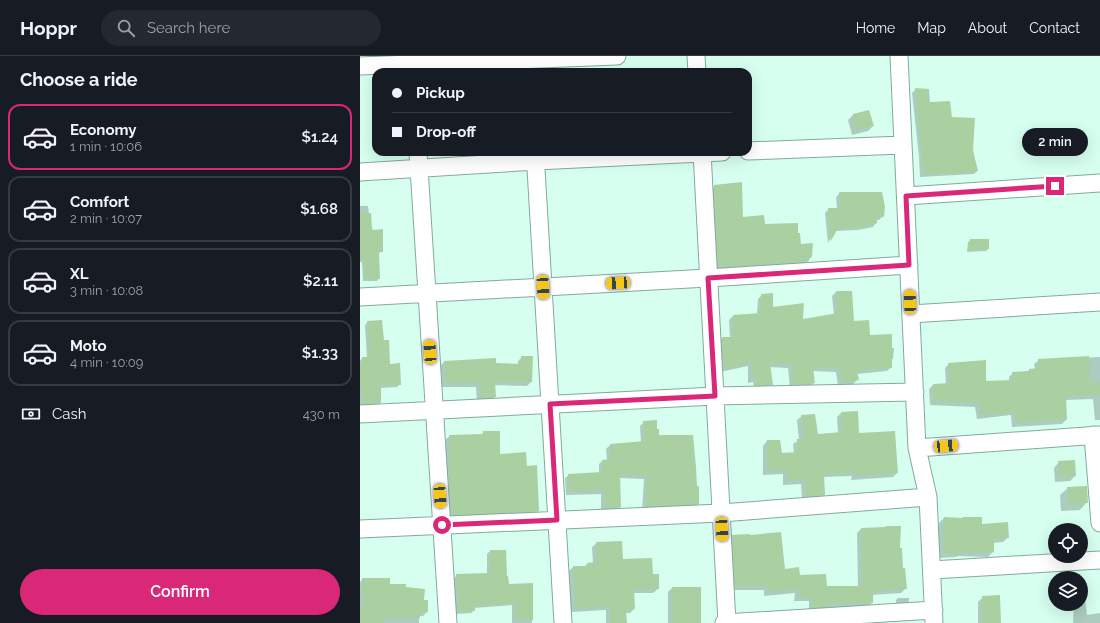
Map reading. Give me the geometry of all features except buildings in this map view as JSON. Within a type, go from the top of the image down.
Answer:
[{"type":"street","points":[[360,66],[530,62],[617,56]]},
{"type":"street","points":[[696,56],[697,68]]},
{"type":"street","points":[[702,156],[726,623],[934,617],[928,497],[917,448],[899,56]]},
{"type":"street","points":[[752,151],[903,145]]},
{"type":"street","points":[[360,172],[418,160],[569,156]]},
{"type":"street","points":[[536,157],[563,623]]},
{"type":"street","points":[[418,160],[448,623]]},
{"type":"street","points":[[906,196],[1100,183]]},
{"type":"street","points":[[360,297],[708,278],[909,265]]},
{"type":"street","points":[[911,314],[1100,302]]},
{"type":"street","points":[[360,414],[715,396],[915,392]]},
{"type":"street","points":[[917,448],[1096,435],[1100,523]]},
{"type":"street","points":[[360,529],[721,513],[928,497]]},
{"type":"street","points":[[932,570],[1100,560]]},
{"type":"route","points":[[442,525],[557,520],[550,404],[715,396],[708,278],[909,265],[906,196],[1055,186]]}]
